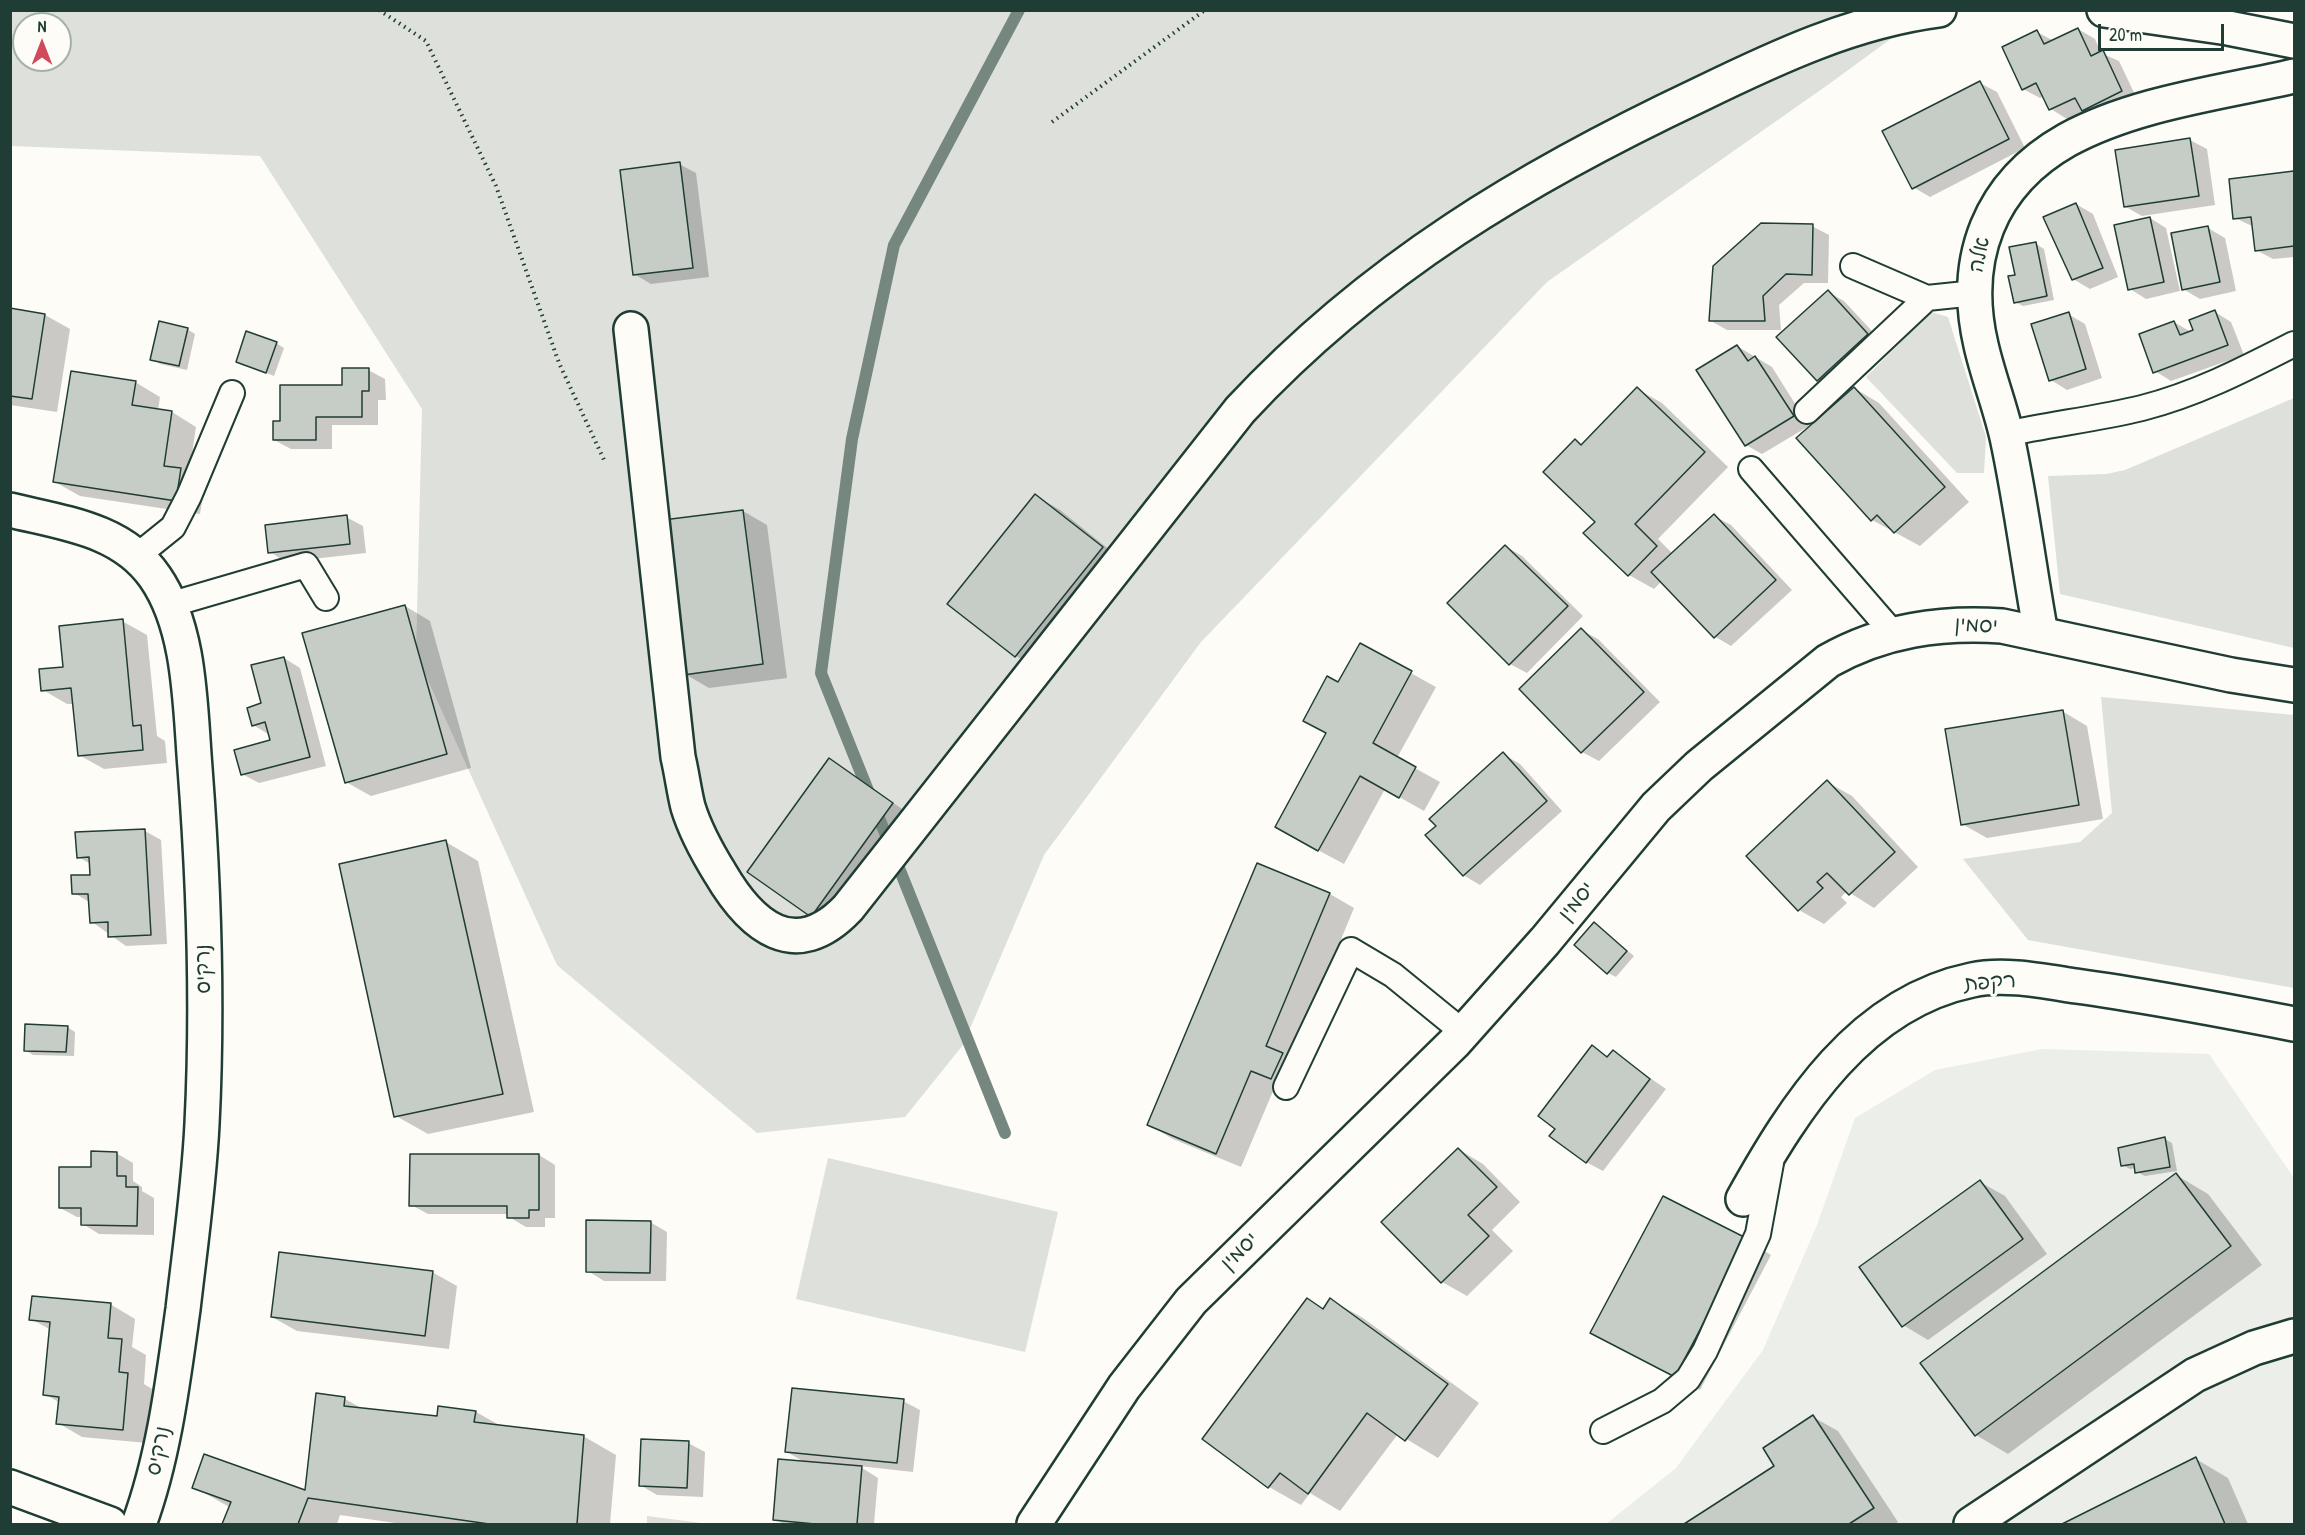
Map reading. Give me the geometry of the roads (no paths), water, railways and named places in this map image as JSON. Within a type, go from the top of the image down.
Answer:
[{"type":"street","points":[[631,329],[678,757],[688,808],[712,860],[749,915],[777,933],[788,936],[812,933],[836,920],[848,908],[1240,410],[1324,326],[1427,247],[1524,186],[1606,140],[1732,79],[1819,41],[1870,24],[1939,10]]},
{"type":"street","points":[[2104,10],[2228,28],[2295,41]]},
{"type":"street","name":"אלה","points":[[2041,634],[2006,434],[1980,343],[1975,294],[1980,243],[1991,214],[2009,186],[2034,162],[2067,140],[2107,122],[2156,107],[2295,76]]},
{"type":"street","name":"נרקיס","points":[[10,510],[96,532],[125,546],[138,556],[157,580],[169,605],[178,633],[186,679],[198,806],[204,939],[204,1079],[198,1175],[179,1339],[157,1464],[139,1524]]},
{"type":"street","name":"יסמין","points":[[1034,1524],[1124,1388],[1180,1313],[1463,1032],[1545,941],[1639,826],[1688,775],[1828,661],[1847,650],[1893,633],[1945,624],[1974,624],[2041,634],[2230,675],[2295,684]]},
{"type":"street","name":"רקפת","points":[[1743,1199],[1774,1144],[1823,1075],[1855,1043],[1924,995],[1973,980],[2013,979],[2155,997],[2295,1024]]},
{"type":"street","points":[[1971,1524],[2195,1375],[2254,1348],[2295,1336]]},
{"type":"street","points":[[10,1487],[110,1524]]},
{"type":"lane","points":[[1853,266],[1928,298],[1975,294]]},
{"type":"lane","points":[[1807,411],[1928,298]]},
{"type":"lane","points":[[2006,434],[2111,415],[2184,395],[2223,380],[2295,344]]},
{"type":"lane","points":[[138,556],[173,527],[189,496],[232,393]]},
{"type":"lane","points":[[1751,469],[1893,633]]},
{"type":"lane","points":[[169,605],[306,565],[326,598]]},
{"type":"lane","points":[[1286,1087],[1351,950],[1393,975],[1463,1032]]},
{"type":"lane","points":[[1603,1431],[1662,1401],[1688,1379],[1705,1351],[1758,1234],[1774,1144]]},
{"type":"waterway","points":[[1005,1133],[821,673],[852,439],[894,245],[1019,10]]}]
